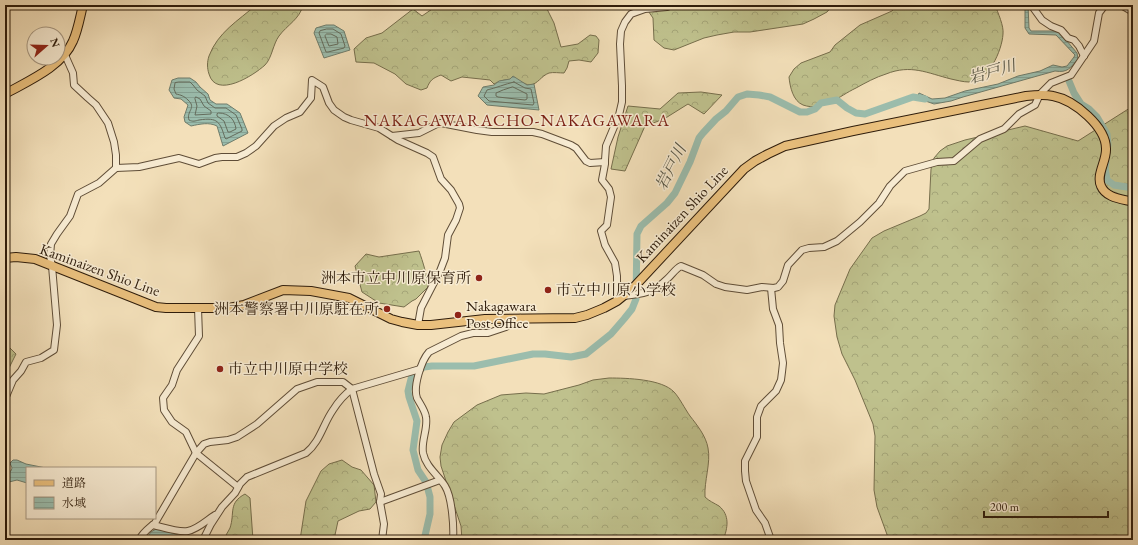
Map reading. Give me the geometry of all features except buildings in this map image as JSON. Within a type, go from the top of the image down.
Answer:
[{"type":"main road","points":[[66,54],[72,45],[76,35],[82,5]]},
{"type":"main road","points":[[5,94],[52,66]]},
{"type":"main road","name":"Kaminaizen Shio Line","points":[[5,258],[16,257],[35,259],[156,307],[229,308],[244,305],[283,290],[311,291],[349,298],[391,319],[418,325],[443,324],[485,319],[574,318],[599,310],[635,292],[641,279],[744,169],[754,161],[768,154],[785,146],[853,131],[1040,94],[1064,99],[1094,122],[1102,135],[1106,152],[1101,168],[1100,185],[1105,192],[1116,198],[1133,202]]},
{"type":"street","points":[[620,299],[614,263],[605,245],[601,231],[607,225],[611,197],[609,189],[602,180],[606,146],[619,115],[622,102],[621,31],[631,14],[645,9],[667,7],[672,5]]},
{"type":"street","points":[[1033,5],[1034,9],[1042,20],[1061,30],[1068,38],[1074,40],[1084,56]]},
{"type":"street","points":[[635,292],[655,289],[681,266],[703,275],[716,284],[725,287],[748,290],[762,287],[778,287],[783,281],[788,265],[802,250],[824,247],[837,241],[860,222],[879,203],[890,186],[905,171],[930,163],[954,161],[980,139],[1004,129],[1019,114],[1035,104],[1040,94],[1051,83],[1071,75],[1094,41],[1099,13],[1105,5]]},
{"type":"street","points":[[1121,5],[1133,12]]},
{"type":"street","points":[[66,58],[72,73],[74,85],[96,105],[108,123],[114,142],[116,168]]},
{"type":"street","points":[[5,399],[13,380],[21,371],[26,362],[41,358],[54,350],[57,326],[50,256],[51,244],[70,216],[78,194],[99,183],[116,168],[139,167],[179,158],[199,164],[215,158],[237,157],[246,153],[256,146],[274,126],[286,118],[300,112],[311,98],[312,80],[323,87],[329,103],[334,110],[344,117],[379,128],[398,140],[427,153],[433,158],[441,179],[451,190],[459,204],[460,208],[456,220],[448,235],[445,258],[421,308],[418,325]]},
{"type":"street","points":[[392,136],[419,133],[441,123],[492,132],[533,132],[571,145],[576,148],[586,161],[590,163],[605,162]]},
{"type":"street","points":[[771,288],[773,309],[780,325],[780,343],[783,363],[781,380],[776,392],[761,406],[757,417],[757,437],[745,461],[746,480],[756,510],[765,523],[771,540]]},
{"type":"street","points":[[198,308],[199,336],[177,370],[172,385],[162,398],[164,410],[172,422],[186,432],[196,453],[238,487]]},
{"type":"street","points":[[453,540],[452,518],[446,486],[426,462],[423,453],[426,417],[415,392],[420,368],[429,352],[460,336],[488,332],[506,327],[520,318]]},
{"type":"street","points":[[203,540],[218,513],[235,493],[240,484],[247,478],[306,453],[311,449],[333,409],[345,394],[352,389],[420,368]]},
{"type":"street","points":[[139,540],[142,533],[148,527],[153,525],[196,453],[204,444],[237,437],[257,424],[297,389],[317,382],[343,382],[352,389],[374,474],[381,494],[380,502],[384,524],[382,540]]},
{"type":"street","points":[[380,502],[440,480]]},
{"type":"street","points":[[153,525],[187,531],[196,528],[218,513]]},
{"type":"green space","points":[[256,5],[303,5],[296,18],[279,36],[265,65],[252,75],[235,83],[219,85],[213,81],[209,74],[208,58],[223,34]]},
{"type":"green space","points":[[438,5],[545,5],[554,23],[561,47],[578,44],[590,35],[596,36],[599,40],[598,53],[591,62],[579,60],[569,61],[564,73],[549,73],[530,85],[511,80],[504,80],[494,84],[490,80],[462,77],[451,81],[441,75],[432,80],[427,88],[421,90],[406,84],[395,74],[374,63],[356,62],[354,49],[366,38],[382,33],[413,9],[422,16]]},
{"type":"green space","points":[[644,5],[833,5],[827,12],[803,24],[750,32],[734,32],[717,35],[704,38],[674,50],[664,48],[654,40],[653,18]]},
{"type":"green space","points":[[897,5],[995,5],[1002,23],[1003,31],[1002,41],[997,57],[988,71],[976,81],[969,82],[951,79],[919,70],[903,70],[874,78],[824,105],[810,107],[803,105],[794,97],[789,77],[794,69],[801,63],[830,52],[835,45],[860,25],[892,11]]},
{"type":"green space","points":[[701,92],[722,95],[704,114],[688,104],[664,119],[645,126],[625,171],[611,169],[618,137],[628,106],[660,109],[678,93]]},
{"type":"green space","points":[[1133,106],[1133,540],[889,540],[877,507],[874,490],[875,436],[873,424],[855,380],[842,354],[837,337],[834,316],[835,305],[850,269],[872,238],[884,231],[926,213],[929,209],[931,169],[934,158],[947,146],[965,140],[1025,126],[1078,141]]},
{"type":"green space","points":[[419,251],[425,269],[428,287],[416,299],[404,307],[379,303],[362,292],[355,266],[366,254],[379,257]]},
{"type":"green space","points":[[5,343],[16,354],[5,376]]},
{"type":"green space","points":[[609,378],[644,380],[661,384],[674,392],[678,397],[701,431],[707,444],[709,460],[705,485],[705,497],[719,506],[725,513],[727,526],[723,540],[462,540],[461,526],[441,466],[440,457],[442,445],[454,422],[477,405],[501,395],[526,393],[544,394],[593,380]]},
{"type":"green space","points":[[342,460],[352,467],[361,470],[374,485],[376,502],[370,509],[359,511],[338,521],[335,535],[339,540],[300,540],[306,501],[321,471],[329,464]]},
{"type":"green space","points":[[245,494],[250,498],[253,540],[224,540],[230,528],[234,505],[240,497]]},
{"type":"water","points":[[1025,5],[1028,5],[1029,28],[1031,31],[1056,31],[1061,34],[1077,53],[1078,59],[1071,67],[1063,71],[1055,71],[951,101],[934,104],[917,98],[919,93],[932,99],[945,98],[965,91],[998,84],[1018,76],[1040,71],[1053,65],[1062,67],[1067,66],[1075,55],[1056,35],[1029,34],[1025,28]]},
{"type":"water","points":[[326,25],[334,25],[344,31],[350,50],[324,58],[314,33],[316,28]]},
{"type":"water","points":[[513,76],[527,85],[534,84],[539,110],[487,105],[478,96],[483,87],[494,85],[499,81],[510,79]]},
{"type":"water","points":[[178,78],[190,78],[208,94],[210,100],[216,104],[227,104],[240,113],[248,133],[223,146],[217,126],[201,124],[191,126],[185,122],[184,117],[188,105],[181,99],[174,98],[169,90],[172,80]]},
{"type":"water","points":[[13,460],[17,460],[26,464],[41,467],[26,467],[26,483],[17,480],[5,483],[5,472],[11,471],[12,468],[10,463]]},
{"type":"water","points":[[156,529],[195,540],[149,540],[148,536]]},
{"type":"waterway","name":"岩戸川","points":[[1069,81],[1081,104],[1097,117],[1107,134],[1108,145]]},
{"type":"waterway","name":"岩戸川","points":[[424,540],[430,514],[430,497],[426,482],[418,470],[413,450],[417,421],[408,391],[412,375],[424,367],[432,366],[474,366],[533,354],[571,357],[586,354],[611,334],[632,309],[636,299],[637,234],[641,226],[667,203],[675,193],[690,162],[699,138],[738,97],[747,94],[770,97],[800,112],[807,112],[815,109],[821,103],[837,100],[856,113],[865,114],[913,97],[925,99]]},
{"type":"waterway","name":"岩戸川","points":[[1106,162],[1105,168],[1107,180],[1114,185],[1133,188]]},
{"type":"place","name":"洲本市立中川原保育所","points":[[479,278]]},
{"type":"place","name":"市立中川原小学校","points":[[548,290]]},
{"type":"place","name":"洲本警察署中川原駐在所","points":[[387,309]]},
{"type":"place","name":"Nakagawara Post Office","points":[[458,315]]},
{"type":"place","name":"市立中川原中学校","points":[[220,369]]},
{"type":"district","name":"NAKAGAWARACHO-NAKAGAWARA","points":[[517,120]]}]
